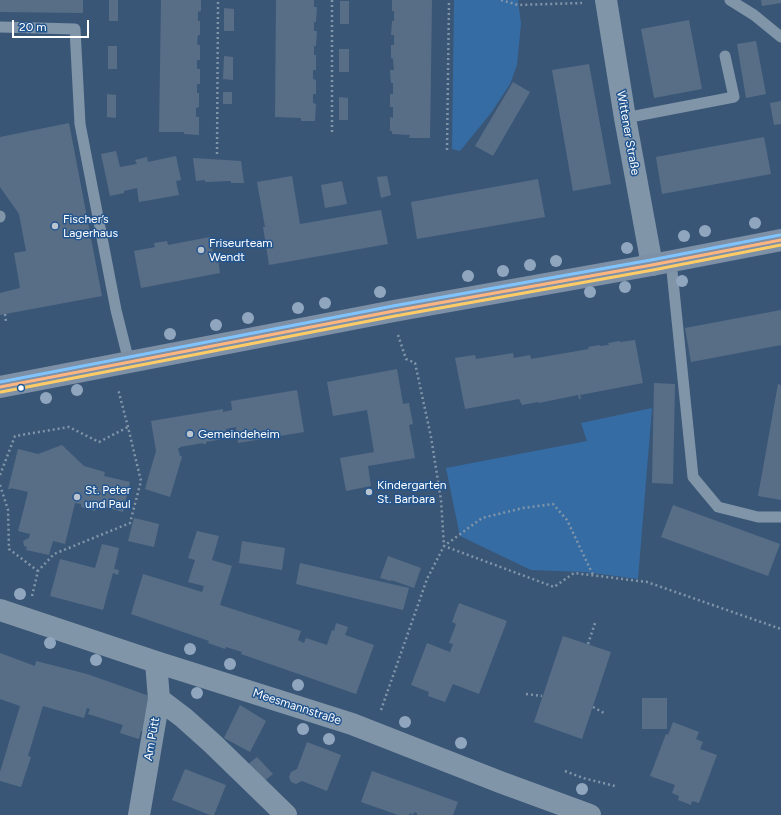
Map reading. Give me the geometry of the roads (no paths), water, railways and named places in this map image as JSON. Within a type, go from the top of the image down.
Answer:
[{"type":"main road","points":[[0,387],[394,311],[781,240]]},
{"type":"street","name":"Wittener Straße","points":[[606,1],[625,118],[662,263]]},
{"type":"street","name":"Meesmannstraße","points":[[0,610],[156,662],[373,731],[500,782],[590,815]]},
{"type":"street","name":"Am Pütt","points":[[139,815],[159,699],[156,662]]},
{"type":"street","points":[[159,699],[184,718],[213,744],[286,815]]},
{"type":"lane","points":[[730,0],[754,15],[781,37]]},
{"type":"lane","points":[[0,27],[75,29],[80,124],[116,310],[120,363]]},
{"type":"lane","points":[[625,118],[734,97],[725,56]]},
{"type":"lane","points":[[662,263],[693,477],[718,507],[758,517],[781,517]]},
{"type":"place","name":"Fischer’s Lagerhaus","points":[[55,226]]},
{"type":"place","name":"Friseurteam Wendt","points":[[201,250]]},
{"type":"place","name":"Gemeindeheim","points":[[190,434]]},
{"type":"place","name":"Kindergarten St. Barbara","points":[[369,492]]},
{"type":"place","name":"St. Peter und Paul","points":[[77,497]]}]
